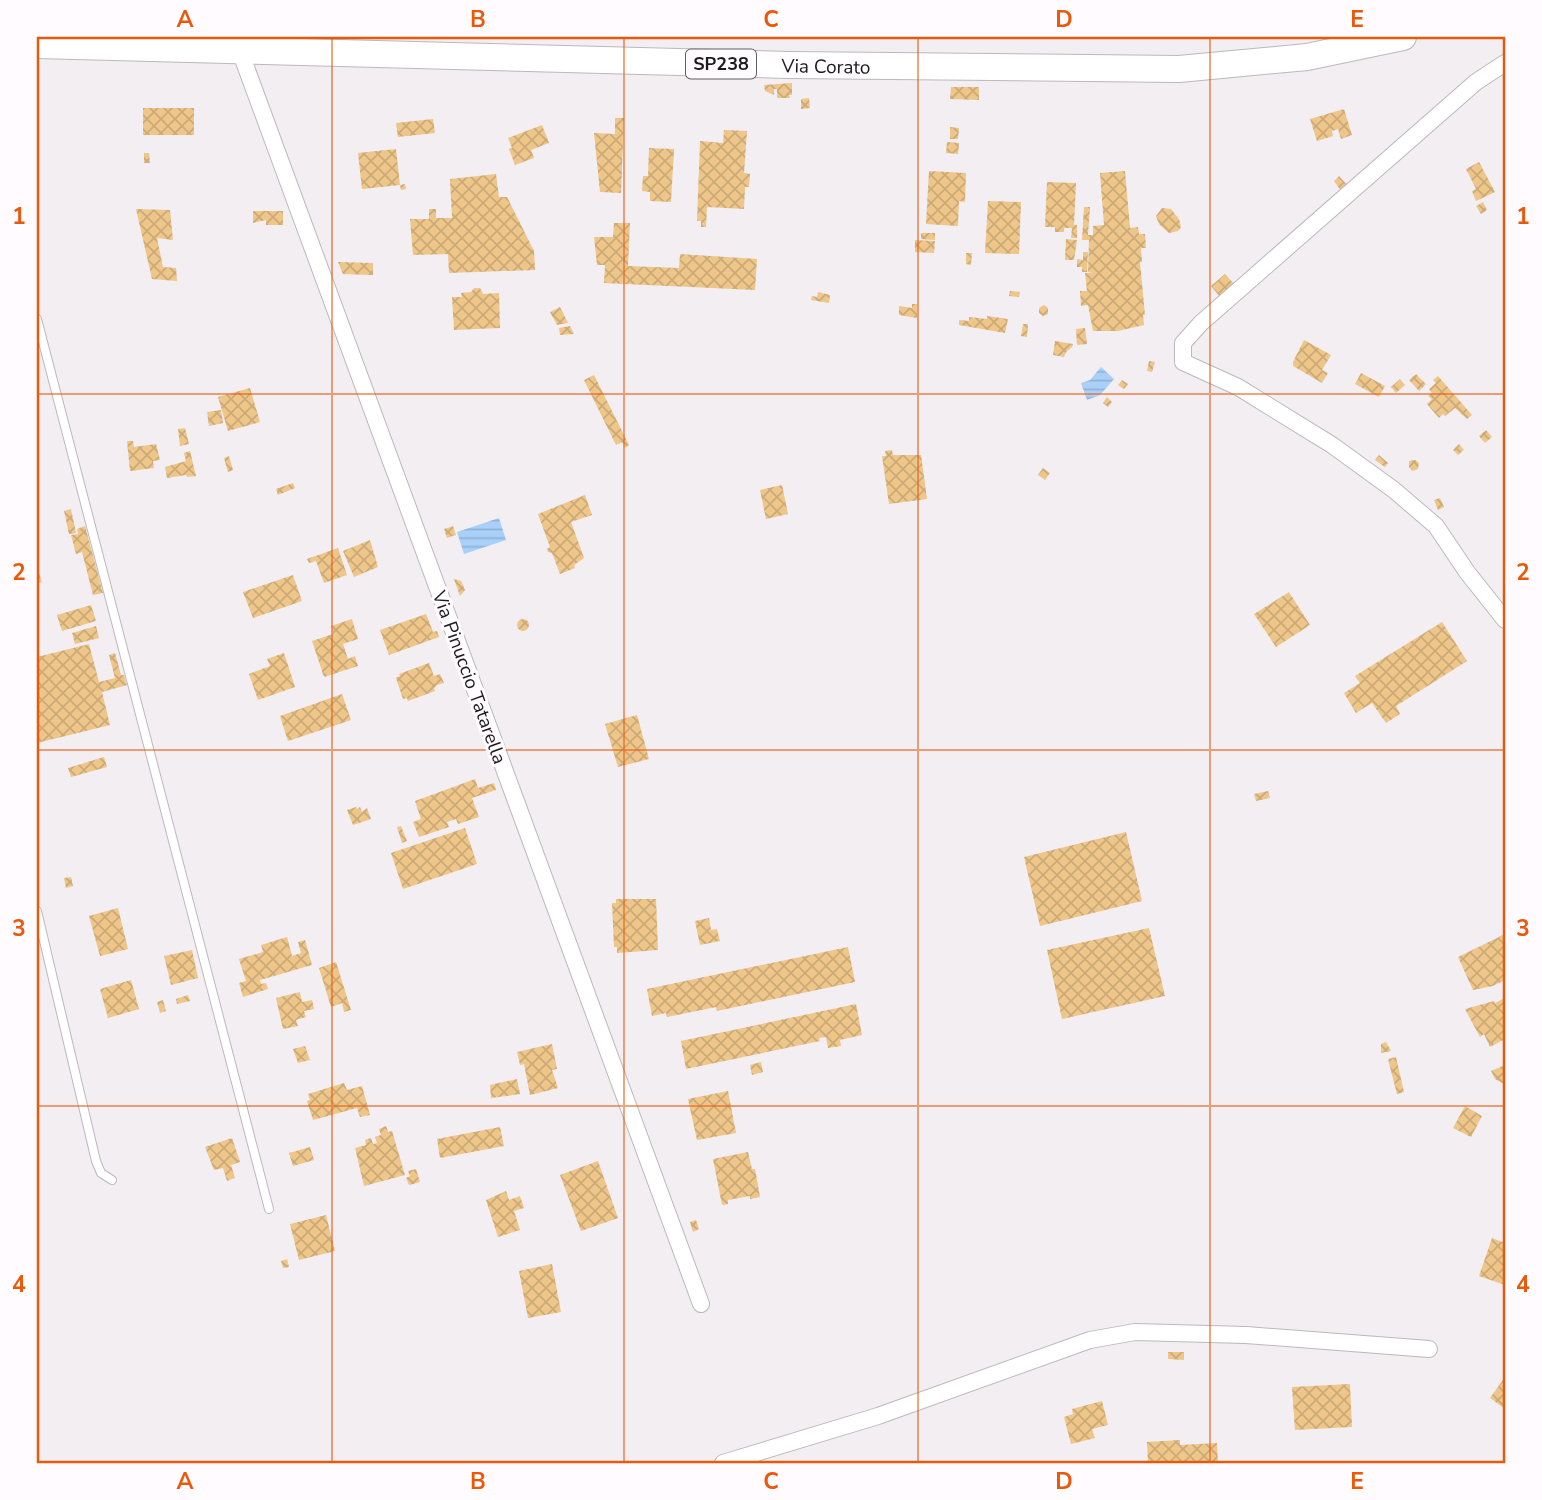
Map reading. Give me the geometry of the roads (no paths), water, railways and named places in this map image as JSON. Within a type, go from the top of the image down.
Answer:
[{"type":"main road","name":"Via Corato","points":[[37,45],[789,65],[1179,69],[1307,57],[1404,37]]},
{"type":"street","name":"Via Pinuccio Tatarella","points":[[240,51],[701,1304]]},
{"type":"street","points":[[1505,63],[1476,82],[1201,323],[1183,343],[1183,362],[1238,387],[1332,445],[1394,491],[1436,526],[1467,572],[1505,620]]},
{"type":"street","points":[[723,1463],[890,1412],[1090,1340],[1135,1332],[1246,1335],[1429,1349]]},
{"type":"lane","points":[[37,319],[269,1209]]},
{"type":"lane","points":[[37,911],[96,1161],[101,1173],[112,1180]]},
{"type":"water","points":[[1101,367],[1114,379],[1100,395],[1087,400],[1081,383],[1090,380]]},
{"type":"water","points":[[499,518],[506,540],[464,554],[457,532]]}]
